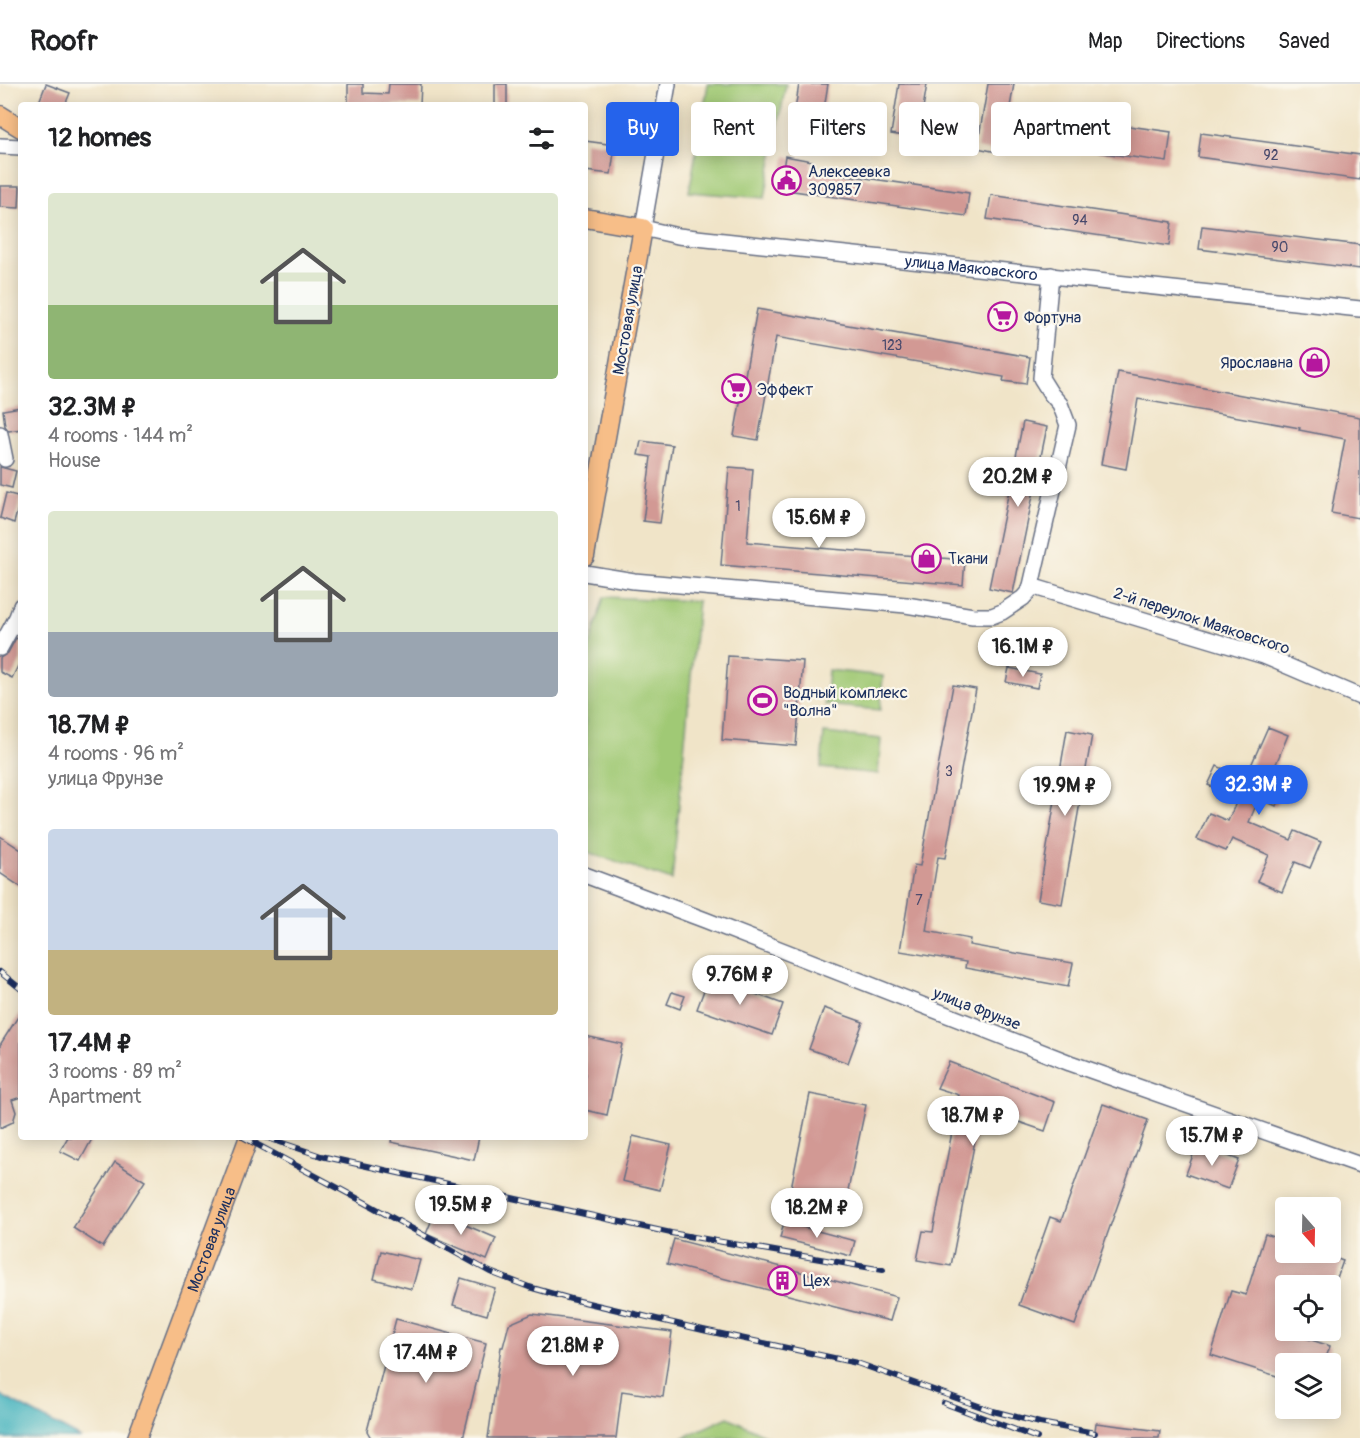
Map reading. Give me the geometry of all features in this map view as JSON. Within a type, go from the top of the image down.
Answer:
[{"type":"main road","points":[[0,115],[18,126]]},
{"type":"main road","name":"улица Маяковского","points":[[588,219],[643,228]]},
{"type":"main road","name":"Мостовая улица","points":[[588,539],[643,228]]},
{"type":"main road","name":"Мостовая улица","points":[[137,1438],[248,1140]]},
{"type":"street","name":"Мостовая улица","points":[[643,228],[668,84]]},
{"type":"street","points":[[0,146],[18,147]]},
{"type":"street","name":"улица Маяковского","points":[[643,228],[690,237],[1360,309]]},
{"type":"street","points":[[588,573],[634,581],[906,605],[973,616],[992,616],[1002,612],[1030,591],[1068,425],[1060,404],[1041,378],[1051,275]]},
{"type":"street","points":[[0,434],[5,459]]},
{"type":"street","name":"2-й переулок Маяковского","points":[[1031,586],[1264,656],[1360,697]]},
{"type":"street","points":[[0,648],[18,617]]},
{"type":"street","name":"улица Фрунзе","points":[[588,876],[1070,1064],[1360,1165]]},
{"type":"green space","points":[[708,84],[786,84],[776,138],[776,102],[705,102]]},
{"type":"green space","points":[[695,156],[773,156],[765,198],[689,192]]},
{"type":"green space","points":[[604,597],[698,601],[672,880],[588,852],[588,651]]},
{"type":"green space","points":[[828,670],[883,676],[880,710],[825,705]]},
{"type":"green space","points":[[824,733],[881,739],[878,774],[821,768]]},
{"type":"green space","points":[[728,1417],[770,1438],[682,1438]]},
{"type":"water","points":[[0,1395],[81,1438],[0,1438]]},
{"type":"building","points":[[46,84],[70,93],[66,102],[39,102]]},
{"type":"building","points":[[348,84],[363,84],[363,93],[388,94],[389,84],[421,84],[420,102],[348,102]]},
{"type":"building","points":[[495,84],[507,84],[507,102],[495,102]]},
{"type":"building","points":[[799,84],[828,84],[825,102],[796,102]]},
{"type":"building","points":[[899,84],[927,84],[924,102],[899,102],[899,135],[891,134]]},
{"type":"building","points":[[988,84],[1014,84],[1011,102],[991,102],[991,151],[979,148]]},
{"type":"building","points":[[1131,126],[1171,132],[1167,162],[1125,156],[1131,156]]},
{"type":"building","points":[[1201,133],[1360,155],[1360,180],[1198,157]]},
{"type":"building","points":[[588,141],[606,144],[606,156],[613,156],[611,174],[588,171]]},
{"type":"building","points":[[785,156],[812,161],[811,170],[969,193],[966,216],[780,189]]},
{"type":"building","points":[[0,186],[18,186],[18,208],[0,207]]},
{"type":"building","points":[[991,195],[1172,222],[1169,246],[987,219]]},
{"type":"building","points":[[1202,226],[1360,245],[1360,269],[1199,249]]},
{"type":"building","points":[[757,309],[1030,357],[1026,384],[1003,381],[1004,377],[776,337],[758,440],[734,436]]},
{"type":"building","points":[[1118,372],[1360,417],[1360,508],[1358,518],[1331,513],[1345,439],[1299,430],[1300,428],[1138,399],[1126,469],[1101,464]]},
{"type":"building","points":[[18,408],[18,430],[9,431],[5,426],[3,410]]},
{"type":"building","points":[[1023,422],[1047,427],[1013,593],[989,588]]},
{"type":"building","points":[[641,441],[672,445],[660,523],[643,521],[651,457],[638,455]]},
{"type":"building","points":[[0,467],[16,471],[12,488],[0,485]]},
{"type":"building","points":[[729,467],[753,469],[747,542],[965,560],[963,585],[721,565]]},
{"type":"building","points":[[6,493],[18,496],[14,523],[0,518]]},
{"type":"building","points":[[16,638],[18,639],[18,666],[12,678],[0,672],[0,658],[8,653]]},
{"type":"building","name":"Водный комплекс \"Волна\"","points":[[728,656],[803,661],[796,746],[722,740]]},
{"type":"building","points":[[1009,668],[1040,674],[1037,688],[1006,682]]},
{"type":"building","points":[[953,685],[976,689],[945,858],[938,857],[926,931],[970,939],[969,945],[1073,963],[1068,987],[965,968],[966,962],[900,951],[914,865],[920,866]]},
{"type":"building","points":[[1268,727],[1288,735],[1271,776],[1286,782],[1276,806],[1259,798],[1249,822],[1291,840],[1295,831],[1321,842],[1310,868],[1295,862],[1282,892],[1257,881],[1269,855],[1232,839],[1226,851],[1197,839],[1209,813],[1228,821],[1238,798],[1208,785],[1217,766],[1245,779]]},
{"type":"building","points":[[1067,730],[1092,735],[1062,904],[1038,900]]},
{"type":"building","points":[[0,836],[18,848],[18,885],[0,873]]},
{"type":"building","points":[[709,977],[783,1004],[772,1035],[697,1009]]},
{"type":"building","points":[[672,992],[685,996],[680,1009],[667,1004]]},
{"type":"building","points":[[824,1008],[863,1022],[848,1063],[809,1049]]},
{"type":"building","points":[[18,1017],[18,1098],[12,1100],[16,1112],[13,1122],[0,1128],[0,1045]]},
{"type":"building","points":[[588,1037],[622,1044],[607,1115],[588,1111]]},
{"type":"building","points":[[949,1062],[1055,1102],[1045,1131],[981,1109],[951,1266],[917,1260],[923,1231],[933,1232],[959,1095],[937,1088]]},
{"type":"building","points":[[810,1094],[866,1105],[843,1214],[788,1203]]},
{"type":"building","points":[[1103,1104],[1148,1120],[1075,1325],[1019,1305],[1050,1217],[1061,1221]]},
{"type":"building","points":[[633,1136],[671,1145],[660,1190],[622,1181]]},
{"type":"building","points":[[66,1140],[91,1140],[80,1161],[60,1151]]},
{"type":"building","points":[[391,1140],[478,1140],[474,1160],[391,1142]]},
{"type":"building","points":[[1197,1144],[1239,1160],[1228,1189],[1186,1174]]},
{"type":"building","points":[[115,1162],[145,1181],[103,1247],[73,1228]]},
{"type":"building","points":[[435,1212],[496,1238],[487,1260],[426,1234]]},
{"type":"building","points":[[784,1222],[855,1241],[851,1256],[780,1238]]},
{"type":"building","points":[[1265,1234],[1275,1237],[1275,1263],[1341,1263],[1341,1260],[1343,1261],[1338,1275],[1275,1275],[1275,1341],[1314,1341],[1330,1346],[1328,1353],[1275,1353],[1275,1375],[1211,1355],[1231,1291],[1246,1295]]},
{"type":"building","name":"Цех","points":[[674,1239],[897,1297],[890,1321],[667,1264]]},
{"type":"building","points":[[381,1251],[420,1260],[412,1289],[374,1279]]},
{"type":"building","points":[[461,1278],[495,1288],[487,1315],[453,1305]]},
{"type":"building","points":[[532,1314],[672,1332],[663,1397],[622,1391],[616,1438],[488,1438],[501,1347],[503,1347],[509,1324]]},
{"type":"building","points":[[396,1319],[486,1343],[463,1438],[371,1438],[367,1431]]},
{"type":"building","points":[[1096,1423],[1160,1431],[1159,1438],[1094,1438]]},
{"type":"railway","points":[[0,972],[18,987]]},
{"type":"railway","points":[[249,1140],[490,1272],[529,1287],[703,1330],[857,1363],[993,1411],[1040,1423],[1095,1433]]},
{"type":"railway","points":[[274,1140],[321,1156],[671,1233],[883,1270]]},
{"type":"railway","points":[[944,1403],[1037,1438]]},
{"type":"place","name":"Алексеевка 309857","points":[[787,180]]},
{"type":"place","name":"Фортуна","points":[[1003,317]]},
{"type":"place","name":"Ярославна","points":[[1314,362]]},
{"type":"place","name":"Эффект","points":[[736,389]]},
{"type":"place","name":"Ткани","points":[[927,558]]},
{"type":"place","name":"Водный комплекс \"Волна\"","points":[[762,701]]},
{"type":"place","name":"Цех","points":[[782,1280]]}]
